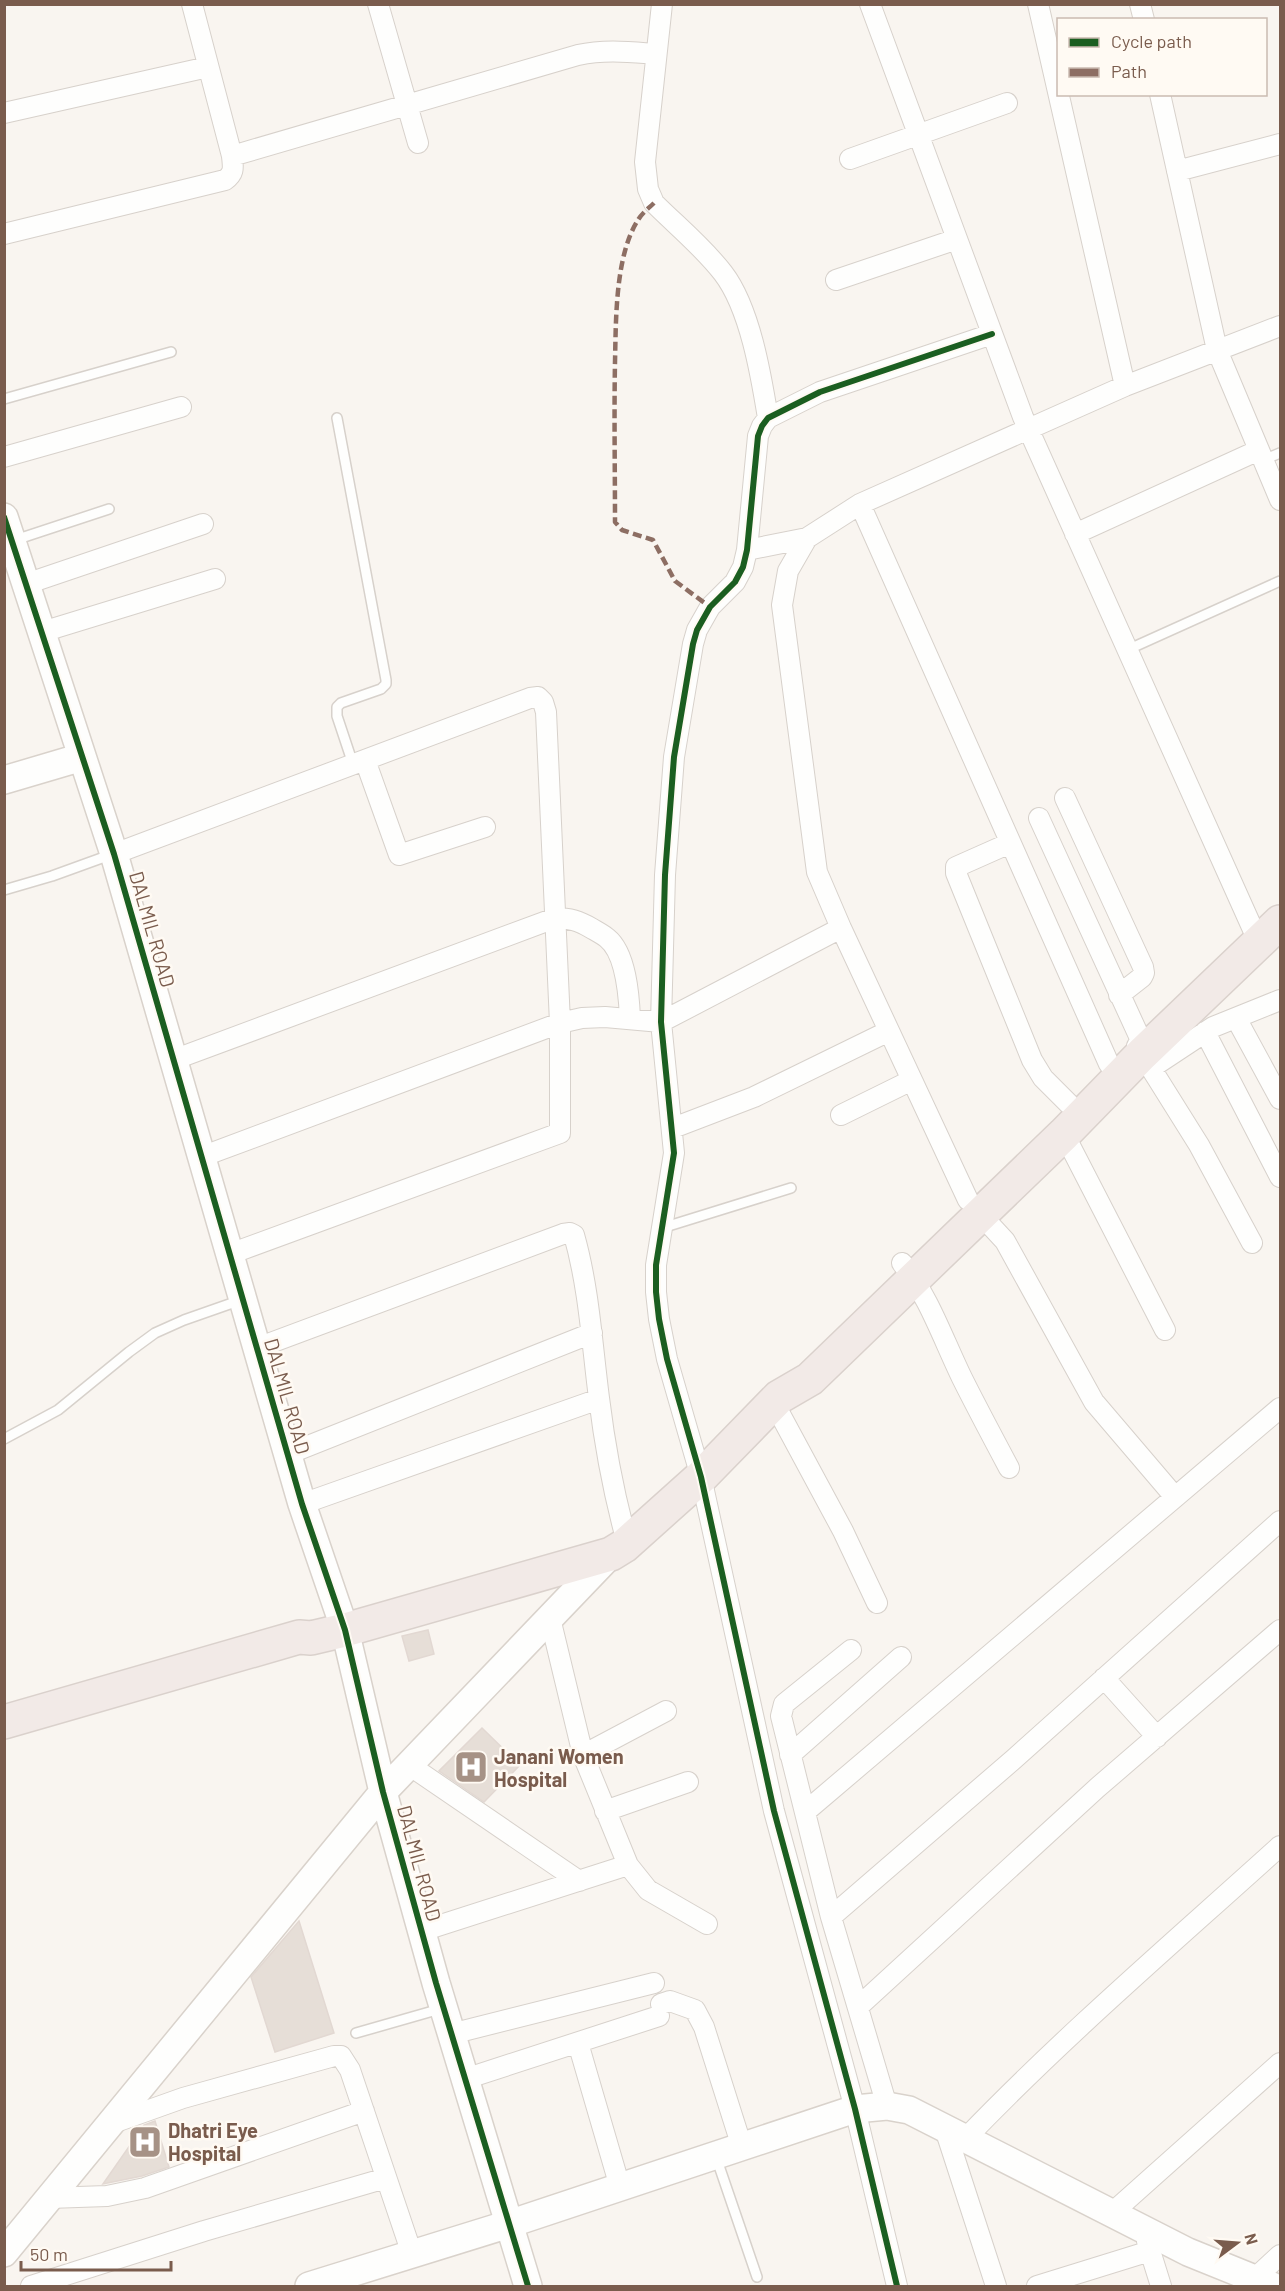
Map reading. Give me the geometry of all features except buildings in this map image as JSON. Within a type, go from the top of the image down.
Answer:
[{"type":"highway","points":[[4,1722],[102,1702],[225,1667],[299,1637],[311,1638],[345,1630],[619,1548],[701,1477],[776,1400],[810,1379],[908,1271],[1264,931],[1281,900]]},
{"type":"highway","points":[[1066,1119],[1109,1064],[1142,1050]]},
{"type":"highway","points":[[4,1740],[102,1702]]},
{"type":"street","points":[[4,234],[225,180],[234,170],[192,4]]},
{"type":"street","points":[[378,4],[418,143]]},
{"type":"street","points":[[662,4],[645,162],[648,189],[654,203],[723,273],[735,292],[756,359],[768,418]]},
{"type":"street","points":[[870,4],[1029,429],[1127,650],[1264,931]]},
{"type":"street","points":[[1038,4],[1057,87]]},
{"type":"street","points":[[231,156],[586,53],[617,51],[656,54]]},
{"type":"street","points":[[4,113],[208,67]]},
{"type":"street","points":[[1059,96],[1125,386]]},
{"type":"street","points":[[1160,96],[1217,350],[1268,454],[1281,500]]},
{"type":"street","points":[[850,159],[1007,103]]},
{"type":"street","points":[[1177,171],[1281,144]]},
{"type":"street","points":[[837,280],[957,239]]},
{"type":"street","points":[[747,550],[807,538],[860,504],[1125,386],[1281,326]]},
{"type":"street","points":[[897,2286],[855,2109],[774,1811],[701,1477],[667,1359],[659,1319],[656,1265],[674,1153],[661,1022],[665,875],[674,757],[693,644],[704,616],[735,582],[743,567],[747,550],[758,436],[762,426],[768,418],[820,392],[992,334]]},
{"type":"street","points":[[4,457],[181,407]]},
{"type":"street","points":[[1075,534],[1268,454]]},
{"type":"street","points":[[860,504],[1109,1064]]},
{"type":"street","points":[[26,584],[203,524]]},
{"type":"street","name":"DALMIL ROAD","points":[[8,529],[114,854],[302,1504],[345,1630],[383,1792],[443,2008],[528,2286]]},
{"type":"street","points":[[807,538],[788,571],[782,605],[817,872],[889,1031],[974,1207],[1005,1240],[1094,1402],[1175,1497]]},
{"type":"street","points":[[42,632],[215,579]]},
{"type":"street","points":[[114,854],[530,698],[538,697],[543,702],[546,712],[560,1023],[560,1133],[230,1254]]},
{"type":"street","points":[[4,780],[82,757]]},
{"type":"street","points":[[359,762],[399,855],[485,827]]},
{"type":"street","points":[[1065,798],[1143,967],[1142,977],[1119,995]]},
{"type":"street","points":[[1039,818],[1142,1050],[1199,1145],[1252,1243]]},
{"type":"street","points":[[1010,843],[956,867],[956,873],[1032,1060],[1066,1119],[1165,1330]]},
{"type":"street","points":[[174,1060],[555,918],[569,918],[580,922],[609,939],[621,960],[628,982],[630,1018]]},
{"type":"street","points":[[201,1157],[560,1023],[582,1018],[630,1018],[661,1022],[841,928]]},
{"type":"street","points":[[1142,1050],[1205,1032],[1280,1001]]},
{"type":"street","points":[[1236,1018],[1281,1099]]},
{"type":"street","points":[[672,1128],[754,1097],[889,1031]]},
{"type":"street","points":[[1205,1032],[1281,1177]]},
{"type":"street","points":[[841,1115],[912,1080]]},
{"type":"street","points":[[4,2253],[383,1792],[619,1548],[614,1493],[599,1400],[592,1333],[574,1235],[570,1233],[257,1348]]},
{"type":"street","points":[[908,1271],[1009,1468]]},
{"type":"street","points":[[288,1454],[592,1333]]},
{"type":"street","points":[[302,1504],[599,1400]]},
{"type":"street","points":[[776,1400],[877,1603]]},
{"type":"street","points":[[805,1812],[1281,1408]]},
{"type":"street","points":[[831,1917],[1281,1521]]},
{"type":"street","points":[[550,1618],[583,1755],[628,1865],[648,1890],[707,1924]]},
{"type":"street","points":[[858,2007],[1097,1788],[1281,1630]]},
{"type":"street","points":[[851,1650],[784,1704],[781,1716],[831,1917],[886,2106]]},
{"type":"street","points":[[790,1755],[901,1657]]},
{"type":"street","points":[[1104,1678],[1156,1737]]},
{"type":"street","points":[[583,1755],[666,1711]]},
{"type":"street","points":[[409,1765],[579,1881]]},
{"type":"street","points":[[605,1811],[688,1782]]},
{"type":"street","points":[[955,2134],[1006,2097],[1124,1986],[1281,1846]]},
{"type":"street","points":[[422,1931],[628,1865]]},
{"type":"street","points":[[451,2034],[654,1983]]},
{"type":"street","points":[[465,2079],[578,2043],[660,2010],[670,2001],[695,2010],[704,2027],[742,2147]]},
{"type":"street","points":[[578,2043],[620,2187]]},
{"type":"street","points":[[110,2124],[183,2098],[341,2056],[346,2061],[364,2111],[412,2254]]},
{"type":"street","points":[[1112,2213],[1281,2063]]},
{"type":"street","points":[[309,2286],[508,2224],[855,2109],[886,2106],[909,2110],[1112,2213],[1147,2240],[1188,2252],[1263,2283],[1281,2255]]},
{"type":"street","points":[[49,2198],[107,2196],[145,2188],[364,2111]]},
{"type":"street","points":[[955,2134],[996,2286]]},
{"type":"street","points":[[31,2286],[204,2231],[386,2178]]},
{"type":"street","points":[[1037,2286],[1147,2240]]},
{"type":"street","points":[[1147,2240],[1161,2286]]},
{"type":"lane","points":[[4,399],[171,352]]},
{"type":"lane","points":[[337,418],[386,680],[386,684],[381,689],[341,703],[337,707],[337,716],[359,762]]},
{"type":"lane","points":[[8,529],[109,509]]},
{"type":"lane","points":[[1127,650],[1281,581]]},
{"type":"lane","points":[[4,890],[114,854]]},
{"type":"lane","points":[[662,1228],[791,1188]]},
{"type":"lane","points":[[4,1439],[72,1400],[155,1333],[243,1299]]},
{"type":"lane","points":[[356,2033],[443,2008]]},
{"type":"lane","points":[[715,2155],[757,2277]]},
{"type":"marked path","points":[[654,203],[640,217],[630,235],[618,289],[615,382],[615,522],[622,530],[653,540],[675,581],[710,607]]},
{"type":"cycle path","points":[[897,2286],[855,2109],[774,1811],[701,1477],[667,1359],[659,1319],[656,1265],[674,1153],[661,1022],[665,875],[674,757],[693,644],[697,630],[710,607],[735,582],[743,567],[747,550],[758,436],[762,426],[768,418],[820,392],[992,334]]},
{"type":"cycle path","points":[[4,517],[114,854],[302,1504],[345,1630],[383,1792],[436,1983],[528,2286]]},
{"type":"place","name":"Janani Women Hospital","points":[[471,1767]]},
{"type":"place","name":"Dhatri Eye Hospital","points":[[145,2142]]}]
